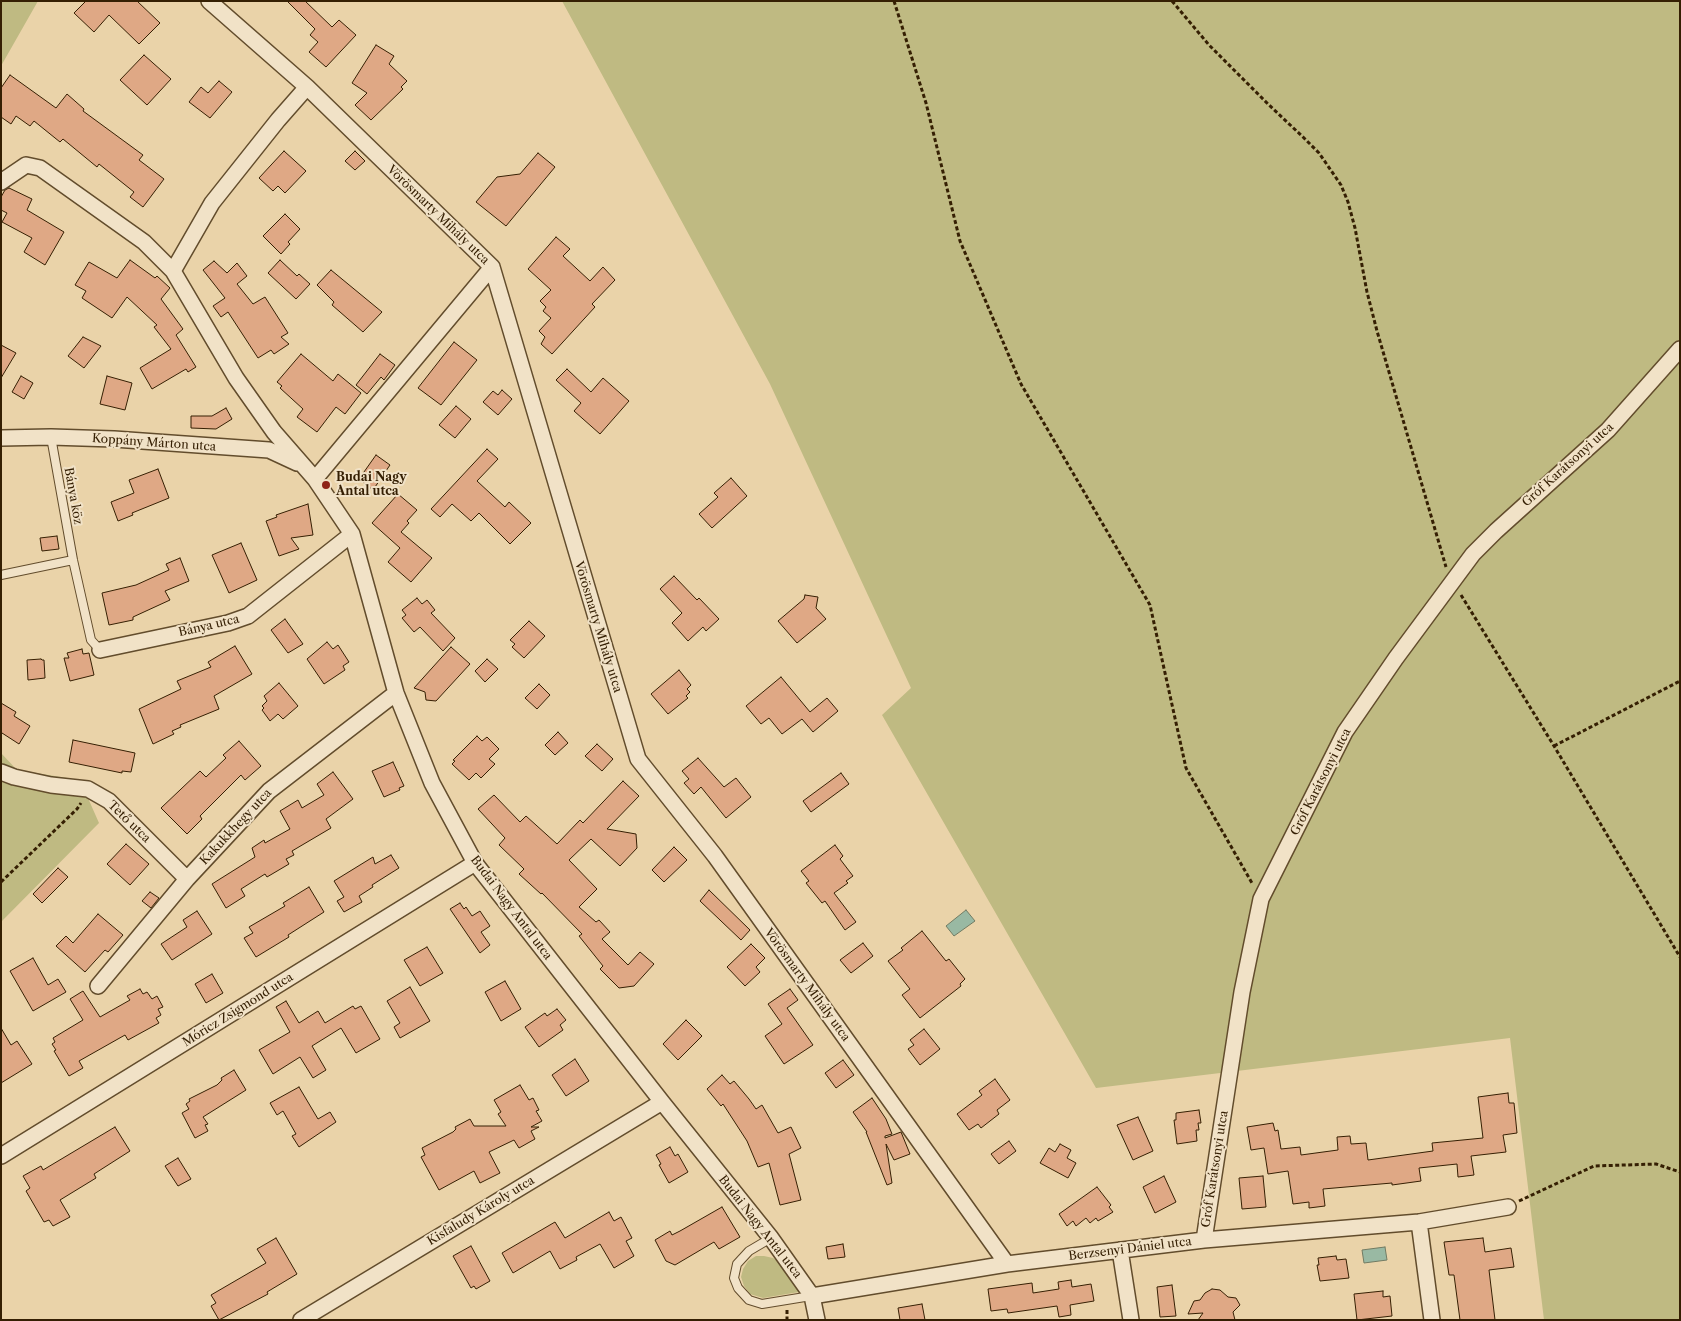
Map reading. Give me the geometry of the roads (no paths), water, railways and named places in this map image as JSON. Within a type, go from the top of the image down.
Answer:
[{"type":"street","name":"Vörösmarty Mihály utca","points":[[209,1],[307,87],[492,267],[638,759],[715,856],[1007,1264]]},
{"type":"street","points":[[173,271],[212,203],[278,120],[307,87]]},
{"type":"street","name":"Budai Nagy Antal utca","points":[[1,182],[26,165],[40,168],[144,242],[173,271],[236,378],[274,432],[302,466],[315,478],[352,534],[396,693],[432,783],[475,864],[771,1238],[812,1296]]},
{"type":"street","points":[[315,478],[492,267]]},
{"type":"street","name":"Gróf Karátsonyi utca","points":[[1204,1240],[1242,992],[1261,899],[1345,732],[1452,580],[1473,554],[1608,430],[1680,348]]},
{"type":"street","name":"Koppány Márton utca","points":[[1,438],[114,439],[269,450],[302,466]]},
{"type":"street","name":"Bánya utca","points":[[100,650],[228,623],[248,616],[352,534]]},
{"type":"street","name":"Kakukkhegy utca","points":[[98,986],[187,879],[269,791],[396,693]]},
{"type":"street","name":"Tető utca","points":[[1,772],[14,777],[51,785],[88,789],[109,800],[187,879]]},
{"type":"street","name":"Móricz Zsigmond utca","points":[[1,1156],[475,864]]},
{"type":"street","name":"Kisfaludy Károly utca","points":[[301,1320],[662,1102]]},
{"type":"street","name":"Berzsenyi Dániel utca","points":[[812,1296],[1007,1264],[1204,1240],[1419,1222],[1508,1207]]},
{"type":"street","points":[[1419,1222],[1432,1320]]},
{"type":"street","points":[[1120,1250],[1131,1320]]},
{"type":"street","points":[[812,1296],[817,1320]]},
{"type":"lane","name":"Bánya köz","points":[[50,437],[73,560],[92,640],[100,650]]},
{"type":"lane","points":[[1,575],[73,560]]},
{"type":"lane","points":[[771,1238],[749,1251],[737,1264],[734,1278],[738,1288],[749,1300],[762,1304],[812,1296]]},
{"type":"place","name":"Budai Nagy Antal utca","points":[[326,485]]}]
